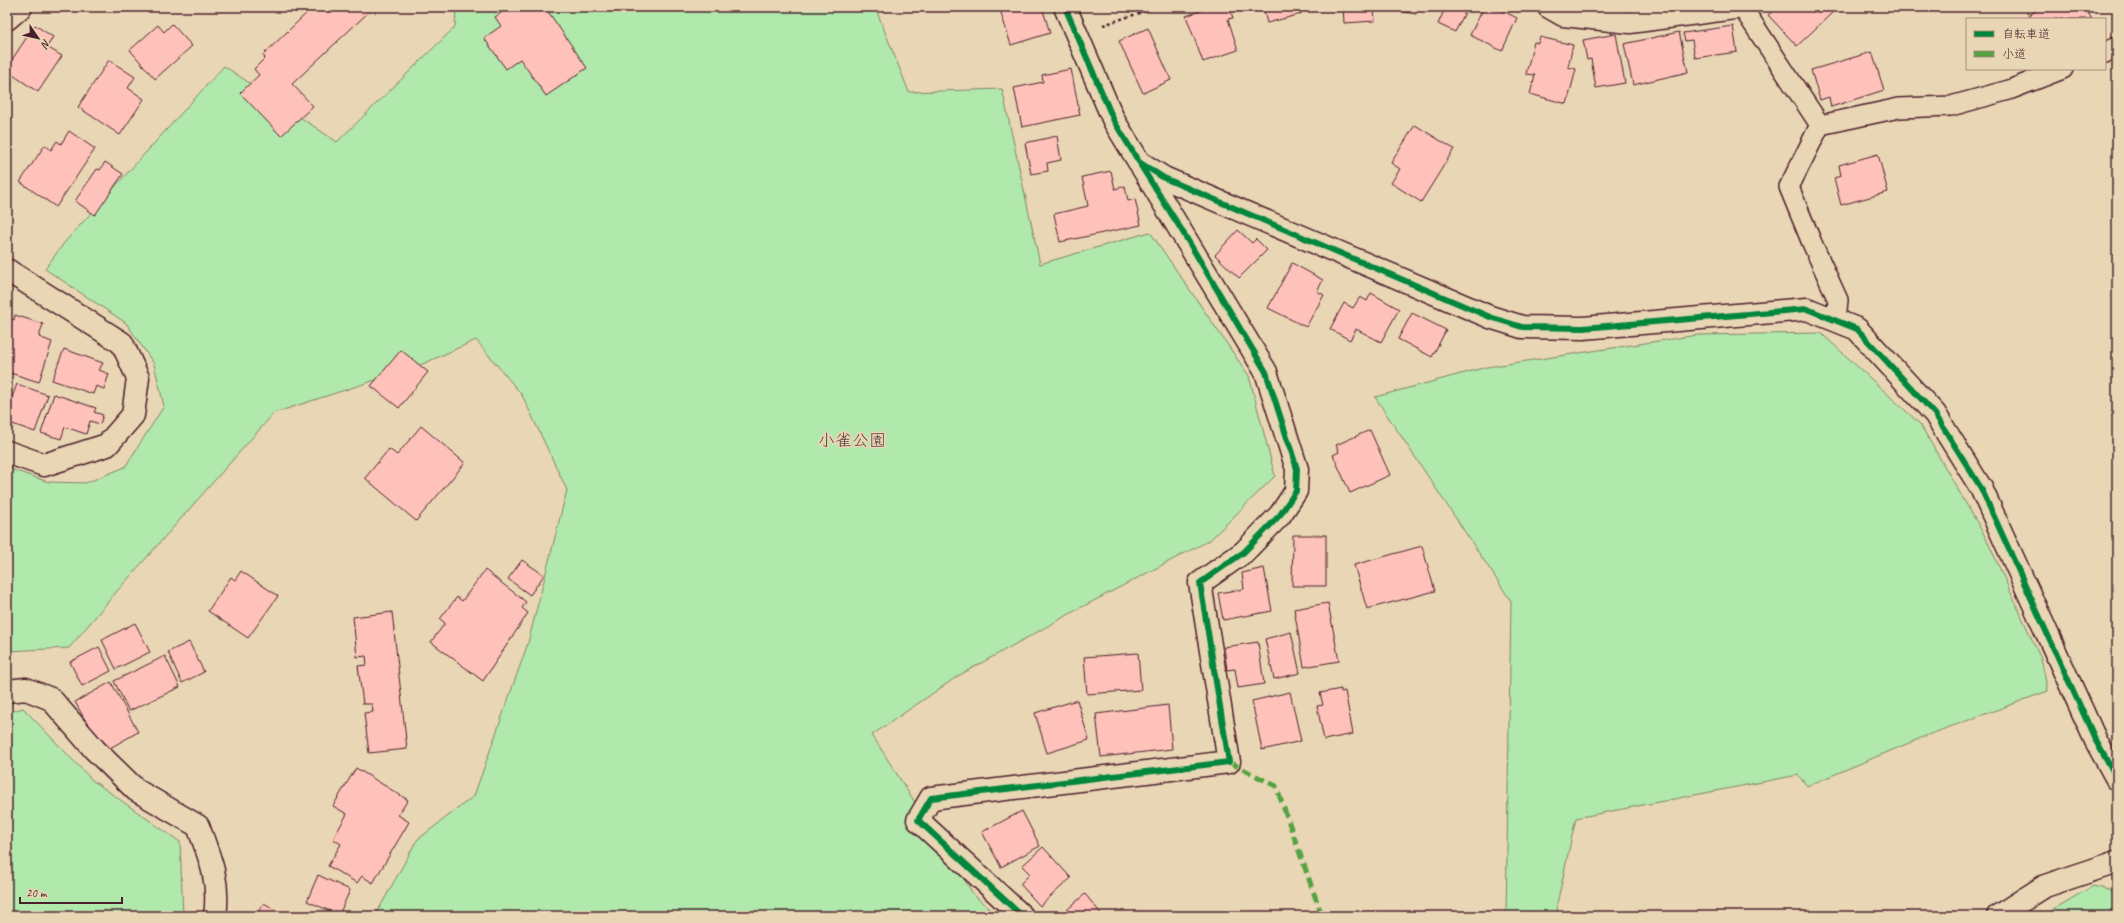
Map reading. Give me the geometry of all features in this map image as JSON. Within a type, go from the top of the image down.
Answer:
[{"type":"street","points":[[7,19],[21,7]]},
{"type":"street","points":[[1022,916],[918,820],[931,798],[1229,762],[1200,583],[1244,552],[1280,515],[1296,491],[1297,468],[1266,372],[1181,229],[1114,121],[1064,7]]},
{"type":"street","points":[[1550,7],[1563,15],[1630,22],[1742,7]]},
{"type":"street","points":[[1139,162],[1164,178],[1490,317],[1522,327],[1583,328],[1807,309],[1857,329],[1935,414],[1977,481],[2096,741],[2117,779]]},
{"type":"street","points":[[7,270],[122,343],[138,378],[133,415],[107,445],[44,465],[7,452]]},
{"type":"street","points":[[7,691],[26,689],[51,699],[95,750],[136,790],[198,826],[215,872],[217,903],[215,916]]},
{"type":"street","points":[[1998,916],[2045,886],[2117,862]]},
{"type":"lane","points":[[1742,7],[1820,125]]},
{"type":"lane","points":[[2106,52],[2117,46]]},
{"type":"lane","points":[[1820,125],[1899,108],[1951,106],[2009,90],[2060,70]]},
{"type":"lane","points":[[1820,125],[1789,187],[1838,300],[1836,320]]},
{"type":"path","points":[[1075,34],[1158,7]]},
{"type":"green space","name":"小雀公園","points":[[456,7],[875,7],[909,92],[1002,89],[1040,264],[1150,232],[1249,376],[1275,476],[1210,540],[1082,607],[958,676],[872,735],[974,895],[997,916],[375,916],[417,840],[474,796],[528,643],[567,490],[522,395],[476,340],[416,367],[274,413],[118,590],[69,648],[7,651],[7,468],[49,482],[86,483],[125,467],[164,406],[154,364],[126,323],[45,269],[64,243],[224,66],[337,142],[455,27]]},
{"type":"green space","points":[[1821,333],[1920,424],[1986,538],[2041,659],[2048,691],[1928,735],[1807,786],[1798,775],[1576,818],[1557,904],[1558,916],[1506,916],[1511,601],[1375,397],[1487,367],[1698,335]]},
{"type":"green space","points":[[23,708],[92,780],[180,842],[183,916],[7,916],[7,713]]},
{"type":"green space","points":[[2093,886],[2117,892],[2117,916],[2042,916]]},
{"type":"building","points":[[313,7],[372,9],[292,84],[313,106],[281,136],[240,93],[259,75],[254,69],[265,58],[263,55]]},
{"type":"building","points":[[510,7],[545,7],[587,68],[546,96],[520,59],[506,69],[484,38],[501,26],[495,17]]},
{"type":"building","points":[[999,7],[1042,7],[1050,33],[1011,45]]},
{"type":"building","points":[[1211,7],[1229,7],[1233,18],[1228,19],[1238,50],[1203,62],[1186,16]]},
{"type":"building","points":[[1263,7],[1299,7],[1301,14],[1267,23]]},
{"type":"building","points":[[1343,7],[1374,7],[1375,21],[1344,23]]},
{"type":"building","points":[[1398,7],[1417,7],[1416,14],[1397,11]]},
{"type":"building","points":[[1432,7],[1468,7],[1455,32],[1438,24],[1443,13]]},
{"type":"building","points":[[1484,7],[1495,7],[1517,18],[1502,51],[1470,35]]},
{"type":"building","points":[[1777,7],[1829,7],[1833,12],[1797,46],[1768,15]]},
{"type":"building","points":[[2042,7],[2084,7],[2091,18],[2029,18],[2028,16]]},
{"type":"building","points":[[172,24],[192,46],[155,79],[130,50],[158,25],[164,32]]},
{"type":"building","points":[[35,25],[53,37],[47,47],[62,56],[38,92],[7,71],[7,67]]},
{"type":"building","points":[[1733,26],[1737,52],[1695,58],[1692,40],[1685,41],[1683,33]]},
{"type":"building","points":[[1148,28],[1171,80],[1143,93],[1119,41]]},
{"type":"building","points":[[1679,32],[1688,72],[1633,85],[1624,44]]},
{"type":"building","points":[[1616,34],[1625,83],[1596,88],[1591,59],[1587,60],[1583,40]]},
{"type":"building","points":[[1540,37],[1573,45],[1568,67],[1576,69],[1567,104],[1530,94],[1535,75],[1526,74],[1534,42],[1538,43]]},
{"type":"building","points":[[1872,52],[1884,90],[1831,107],[1829,97],[1820,100],[1811,70]]},
{"type":"building","points":[[109,60],[135,77],[128,88],[144,99],[120,135],[78,107]]},
{"type":"building","points":[[1071,69],[1080,115],[1022,127],[1014,88],[1043,82],[1042,75]]},
{"type":"building","points":[[1415,125],[1454,149],[1421,202],[1391,183],[1400,169],[1391,163]]},
{"type":"building","points":[[69,131],[95,149],[56,207],[20,182],[45,145],[51,150],[57,141],[61,144]]},
{"type":"building","points":[[1057,136],[1061,160],[1047,163],[1048,171],[1031,174],[1025,143]]},
{"type":"building","points":[[1878,154],[1888,192],[1841,205],[1834,178],[1841,176],[1839,165]]},
{"type":"building","points":[[105,162],[123,174],[95,215],[75,201],[97,169],[100,170]]},
{"type":"building","points":[[1111,171],[1115,189],[1125,186],[1128,201],[1135,199],[1141,225],[1060,242],[1054,214],[1088,206],[1082,177]]},
{"type":"building","points":[[1238,230],[1252,243],[1256,239],[1267,250],[1239,278],[1215,255]]},
{"type":"building","points":[[1292,263],[1323,280],[1317,291],[1324,295],[1306,327],[1268,308]]},
{"type":"building","points":[[1371,293],[1399,309],[1381,342],[1356,329],[1350,340],[1330,329],[1344,303],[1353,308],[1360,297],[1367,301]]},
{"type":"building","points":[[1412,313],[1446,330],[1432,357],[1398,339]]},
{"type":"building","points":[[15,315],[43,324],[39,337],[52,342],[39,382],[7,372],[7,317],[14,320]]},
{"type":"building","points":[[64,349],[103,363],[99,370],[109,374],[104,389],[96,386],[93,394],[52,380]]},
{"type":"building","points":[[401,350],[428,372],[399,408],[371,386]]},
{"type":"building","points":[[17,384],[48,395],[35,432],[7,422],[7,411]]},
{"type":"building","points":[[54,394],[96,408],[94,412],[103,415],[100,424],[90,421],[86,434],[65,427],[61,439],[41,433]]},
{"type":"building","points":[[421,426],[465,463],[416,521],[365,478],[389,449],[397,455]]},
{"type":"building","points":[[1370,430],[1390,475],[1350,493],[1333,455],[1339,452],[1336,445]]},
{"type":"building","points":[[1293,535],[1326,535],[1326,586],[1292,586]]},
{"type":"building","points":[[1422,546],[1435,591],[1367,609],[1354,565]]},
{"type":"building","points":[[522,560],[544,575],[530,595],[508,579]]},
{"type":"building","points":[[1264,568],[1272,611],[1223,620],[1218,593],[1244,589],[1242,573]]},
{"type":"building","points":[[485,570],[526,602],[522,608],[528,613],[483,681],[431,642],[445,623],[440,619],[457,597],[462,601]]},
{"type":"building","points":[[241,571],[278,596],[248,638],[208,611],[231,577],[235,580]]},
{"type":"building","points":[[1328,603],[1339,661],[1304,667],[1294,609]]},
{"type":"building","points":[[392,612],[407,749],[369,753],[364,713],[373,712],[372,704],[363,704],[358,666],[367,665],[366,656],[357,657],[353,617]]},
{"type":"building","points":[[135,623],[150,652],[116,669],[102,640]]},
{"type":"building","points":[[1291,632],[1300,673],[1274,679],[1265,639]]},
{"type":"building","points":[[189,642],[204,672],[182,683],[168,652]]},
{"type":"building","points":[[1258,642],[1264,684],[1238,688],[1235,669],[1227,670],[1224,647]]},
{"type":"building","points":[[99,647],[111,671],[82,686],[70,662]]},
{"type":"building","points":[[1138,653],[1141,690],[1087,694],[1084,657]]},
{"type":"building","points":[[165,656],[180,687],[129,711],[114,681]]},
{"type":"building","points":[[111,682],[138,732],[103,752],[75,702]]},
{"type":"building","points":[[1341,689],[1341,692],[1345,691],[1353,734],[1324,740],[1317,706],[1323,705],[1320,693]]},
{"type":"building","points":[[1290,692],[1301,741],[1262,750],[1252,701]]},
{"type":"building","points":[[1077,700],[1089,740],[1047,753],[1035,713]]},
{"type":"building","points":[[1168,705],[1172,749],[1101,757],[1096,714]]},
{"type":"building","points":[[356,768],[408,800],[398,815],[409,822],[373,883],[362,876],[357,883],[328,866],[341,844],[333,839],[347,814],[333,806]]},
{"type":"building","points":[[1022,811],[1040,846],[1001,867],[982,832]]},
{"type":"building","points":[[1043,847],[1071,878],[1040,906],[1020,884],[1030,874],[1022,866]]},
{"type":"building","points":[[318,875],[350,890],[339,915],[307,901]]},
{"type":"building","points":[[1085,894],[1103,916],[1060,916]]},
{"type":"building","points":[[264,903],[285,916],[256,916]]},
{"type":"marked path","points":[[1229,762],[1276,786],[1322,916]]},
{"type":"cycle path","points":[[1065,7],[1114,121],[1139,162],[1164,178],[1490,317],[1522,327],[1583,328],[1807,309],[1857,329],[1935,414],[1981,488],[2096,741],[2117,779]]},
{"type":"cycle path","points":[[1022,916],[918,820],[931,798],[1229,762],[1200,583],[1244,552],[1280,515],[1296,491],[1297,469],[1266,372],[1181,229],[1141,166]]}]
